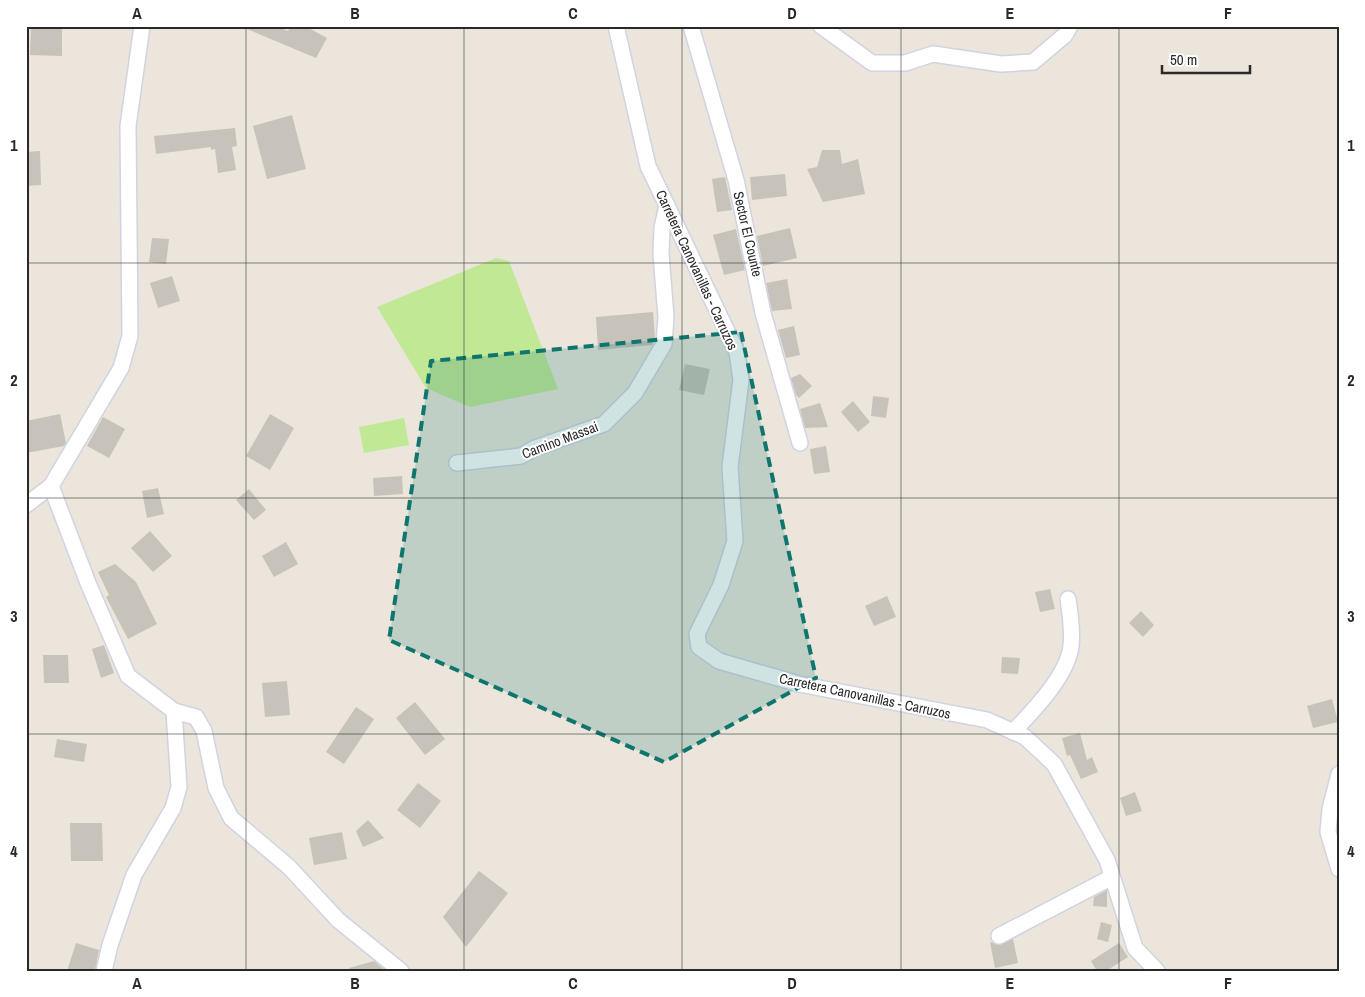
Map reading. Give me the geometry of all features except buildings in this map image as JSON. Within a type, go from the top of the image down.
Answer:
[{"type":"street","points":[[26,505],[51,486],[121,368],[130,336],[128,126],[142,26]]},
{"type":"street","name":"Carretera Canovanillas - Carruzos","points":[[616,26],[648,166],[737,352],[741,380],[730,467],[736,541],[721,585],[697,634],[699,647],[720,661],[798,684],[988,720],[1025,737],[1054,764],[1107,860],[1135,948],[1157,971]]},
{"type":"street","name":"Sector El Counte","points":[[691,26],[736,180],[764,313],[800,443]]},
{"type":"street","points":[[821,26],[872,63],[905,63],[934,54],[1001,64],[1034,62],[1065,35],[1070,26]]},
{"type":"street","name":"Camino Massai","points":[[456,463],[521,456],[535,448],[604,424],[635,393],[664,344],[666,317],[661,254],[667,205]]},
{"type":"street","points":[[51,486],[88,584],[128,676],[174,711],[196,717],[204,731],[216,788],[230,818],[289,867],[338,920],[401,971]]},
{"type":"street","points":[[1013,732],[1048,690],[1068,657],[1071,646],[1072,624],[1068,599]]},
{"type":"street","points":[[104,971],[110,945],[134,875],[173,808],[179,787],[174,711]]},
{"type":"street","points":[[1339,774],[1330,809],[1328,832],[1339,869]]},
{"type":"street","points":[[999,936],[1112,877]]},
{"type":"highlighted area","points":[[741,332],[816,678],[664,762],[389,640],[431,361]]},
{"type":"green space","points":[[496,258],[509,261],[558,389],[470,407],[426,388],[377,307]]},
{"type":"green space","points":[[404,418],[409,445],[364,453],[359,427]]}]
